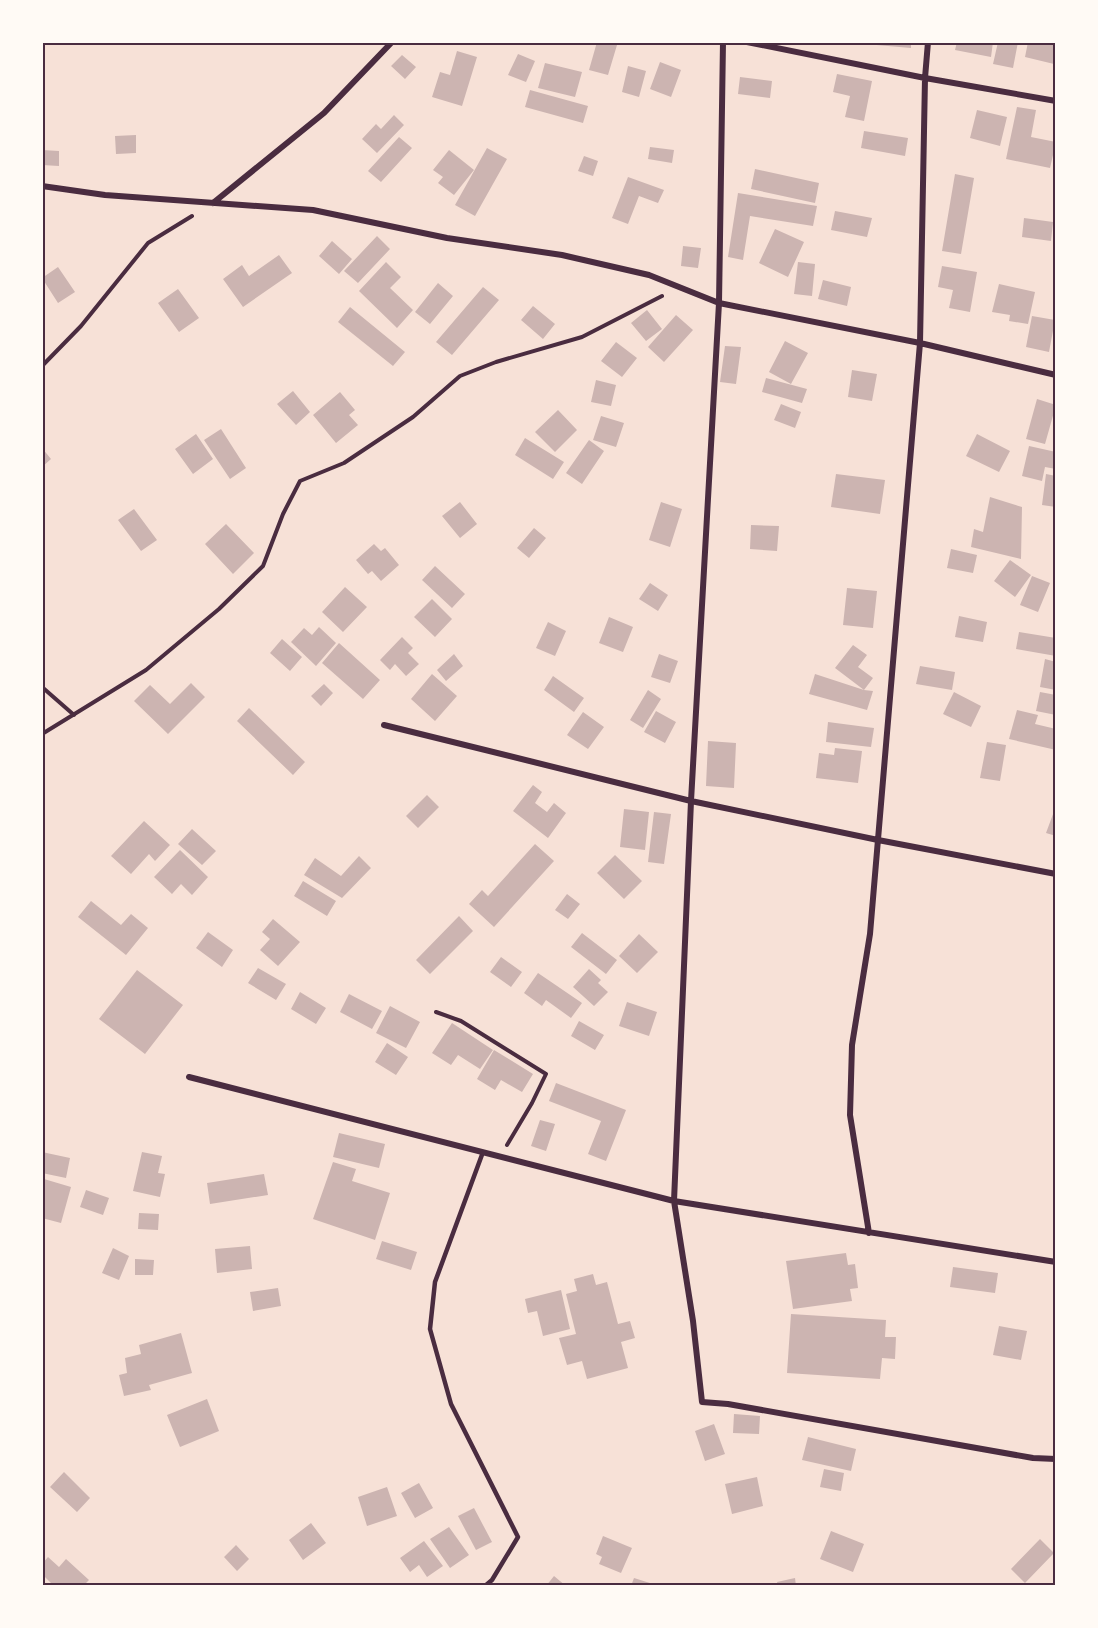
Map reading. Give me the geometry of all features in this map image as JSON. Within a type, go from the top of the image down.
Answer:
[{"type":"street","points":[[213,203],[324,113],[392,42]]},
{"type":"street","points":[[723,42],[719,303],[691,801],[674,1201],[693,1321],[702,1402],[728,1404],[1033,1458],[1056,1459]]},
{"type":"street","points":[[747,42],[925,78],[1056,101]]},
{"type":"street","points":[[868,1233],[850,1114],[852,1045],[870,934],[920,343],[925,78],[928,42]]},
{"type":"street","points":[[42,186],[105,195],[313,210],[447,238],[562,255],[649,275],[719,303],[920,343],[1056,375]]},
{"type":"street","points":[[384,725],[691,801],[1056,874]]},
{"type":"street","points":[[189,1077],[674,1201],[1056,1262]]},
{"type":"lane","points":[[483,1152],[435,1282],[429,1329],[451,1404],[518,1537],[492,1580],[485,1586]]},
{"type":"path","points":[[42,366],[81,326],[148,243],[213,203]]},
{"type":"path","points":[[42,734],[146,670],[219,609],[263,566],[283,514],[300,481],[344,463],[413,417],[460,376],[496,362],[582,337],[678,287]]},
{"type":"path","points":[[42,687],[74,715]]},
{"type":"path","points":[[436,1012],[461,1021],[546,1074],[532,1103],[500,1156]]},
{"type":"building","points":[[597,42],[617,45],[608,75],[589,70]]},
{"type":"building","points":[[865,42],[911,42],[911,48],[865,44]]},
{"type":"building","points":[[957,42],[993,42],[991,57],[955,50]]},
{"type":"building","points":[[998,42],[1018,42],[1013,68],[993,64]]},
{"type":"building","points":[[1028,42],[1056,42],[1054,64],[1025,57]]},
{"type":"building","points":[[457,51],[477,57],[462,106],[432,97],[440,72],[450,75]]},
{"type":"building","points":[[518,54],[535,61],[526,82],[508,75]]},
{"type":"building","points":[[402,55],[416,67],[405,79],[391,66]]},
{"type":"building","points":[[660,62],[681,70],[671,97],[650,89]]},
{"type":"building","points":[[545,63],[582,72],[575,97],[538,88]]},
{"type":"building","points":[[628,66],[646,71],[639,97],[622,92]]},
{"type":"building","points":[[837,74],[872,81],[864,121],[845,117],[850,96],[833,92]]},
{"type":"building","points":[[740,77],[772,81],[770,98],[738,94]]},
{"type":"building","points":[[530,90],[588,106],[583,123],[525,107]]},
{"type":"building","points":[[1017,107],[1036,110],[1031,137],[1056,142],[1050,168],[1006,159]]},
{"type":"building","points":[[977,110],[1007,117],[1000,146],[970,138]]},
{"type":"building","points":[[394,115],[404,125],[377,153],[362,139],[376,124],[381,129]]},
{"type":"building","points":[[864,131],[908,138],[905,156],[861,148]]},
{"type":"building","points":[[136,135],[136,153],[116,154],[115,136]]},
{"type":"building","points":[[399,137],[412,148],[381,182],[368,171]]},
{"type":"building","points":[[650,147],[674,150],[672,163],[648,159]]},
{"type":"building","points":[[487,148],[507,159],[475,216],[455,205]]},
{"type":"building","points":[[42,150],[59,151],[59,166],[42,165]]},
{"type":"building","points":[[449,150],[474,170],[454,195],[438,183],[443,177],[433,170]]},
{"type":"building","points":[[584,156],[598,161],[593,176],[578,171]]},
{"type":"building","points":[[755,169],[819,183],[815,203],[751,189]]},
{"type":"building","points":[[955,174],[974,178],[961,254],[942,251]]},
{"type":"building","points":[[628,177],[664,190],[658,203],[639,196],[628,224],[612,218]]},
{"type":"building","points":[[738,193],[817,206],[813,226],[750,216],[743,260],[728,257]]},
{"type":"building","points":[[835,211],[872,218],[867,237],[831,230]]},
{"type":"building","points":[[1024,218],[1053,222],[1051,241],[1022,237]]},
{"type":"building","points":[[775,229],[804,242],[788,277],[759,263]]},
{"type":"building","points":[[377,236],[390,249],[358,283],[344,271]]},
{"type":"building","points":[[332,241],[352,259],[339,274],[319,256]]},
{"type":"building","points":[[683,246],[701,248],[698,268],[681,266]]},
{"type":"building","points":[[279,255],[292,273],[243,307],[223,279],[242,265],[249,276]]},
{"type":"building","points":[[386,262],[401,277],[390,288],[413,310],[397,328],[359,291]]},
{"type":"building","points":[[798,262],[815,264],[812,296],[794,294]]},
{"type":"building","points":[[942,266],[977,272],[970,312],[949,308],[953,290],[938,287]]},
{"type":"building","points":[[58,267],[75,292],[58,303],[42,278]]},
{"type":"building","points":[[823,280],[851,287],[847,306],[818,299]]},
{"type":"building","points":[[438,283],[453,296],[430,324],[415,312]]},
{"type":"building","points":[[999,284],[1035,292],[1028,324],[1009,321],[1010,315],[992,312]]},
{"type":"building","points":[[483,287],[499,300],[452,355],[436,342]]},
{"type":"building","points":[[178,289],[199,318],[179,332],[158,303]]},
{"type":"building","points":[[533,306],[555,324],[543,339],[521,320]]},
{"type":"building","points":[[350,307],[405,352],[393,366],[338,322]]},
{"type":"building","points":[[647,310],[662,329],[646,341],[631,323]]},
{"type":"building","points":[[676,315],[693,330],[664,362],[648,347]]},
{"type":"building","points":[[1032,316],[1055,320],[1049,352],[1026,347]]},
{"type":"building","points":[[785,341],[808,353],[791,384],[769,372]]},
{"type":"building","points":[[616,342],[637,358],[622,377],[601,361]]},
{"type":"building","points":[[725,346],[741,347],[736,384],[720,382]]},
{"type":"building","points":[[852,370],[877,374],[872,401],[848,397]]},
{"type":"building","points":[[766,378],[807,389],[802,403],[762,392]]},
{"type":"building","points":[[596,380],[616,385],[611,406],[591,402]]},
{"type":"building","points":[[293,391],[310,412],[296,425],[277,404]]},
{"type":"building","points":[[340,392],[355,410],[349,415],[358,425],[336,443],[313,415]]},
{"type":"building","points":[[1037,399],[1056,405],[1045,444],[1026,439]]},
{"type":"building","points":[[781,404],[801,412],[795,428],[774,420]]},
{"type":"building","points":[[558,410],[577,430],[555,452],[535,432]]},
{"type":"building","points":[[601,416],[624,423],[616,447],[593,440]]},
{"type":"building","points":[[221,429],[246,468],[230,479],[204,440]]},
{"type":"building","points":[[196,434],[213,459],[193,474],[175,449]]},
{"type":"building","points":[[977,434],[1010,451],[999,472],[966,456]]},
{"type":"building","points":[[525,438],[564,462],[553,479],[515,455]]},
{"type":"building","points":[[589,440],[604,451],[582,484],[566,473]]},
{"type":"building","points":[[1029,446],[1056,452],[1056,469],[1045,467],[1042,481],[1022,476]]},
{"type":"building","points":[[42,448],[51,459],[42,467]]},
{"type":"building","points":[[836,474],[885,480],[880,514],[831,507]]},
{"type":"building","points":[[1046,474],[1056,476],[1056,507],[1042,505]]},
{"type":"building","points":[[990,497],[1022,507],[1021,559],[971,547],[974,529],[983,532]]},
{"type":"building","points":[[460,502],[477,524],[460,538],[442,516]]},
{"type":"building","points":[[661,502],[682,509],[670,547],[649,540]]},
{"type":"building","points":[[134,509],[157,540],[141,551],[118,520]]},
{"type":"building","points":[[226,524],[254,553],[233,574],[205,544]]},
{"type":"building","points":[[751,525],[779,526],[777,551],[750,549]]},
{"type":"building","points":[[534,528],[546,538],[529,558],[517,548]]},
{"type":"building","points":[[374,544],[381,551],[385,548],[399,565],[381,581],[372,571],[368,574],[356,560]]},
{"type":"building","points":[[951,549],[977,555],[973,573],[947,568]]},
{"type":"building","points":[[1010,560],[1031,575],[1015,597],[994,581]]},
{"type":"building","points":[[435,566],[465,594],[452,608],[422,580]]},
{"type":"building","points":[[1032,576],[1050,583],[1038,612],[1020,605]]},
{"type":"building","points":[[650,583],[668,595],[658,611],[639,599]]},
{"type":"building","points":[[345,587],[367,607],[343,632],[322,612]]},
{"type":"building","points":[[847,588],[877,591],[873,628],[843,625]]},
{"type":"building","points":[[432,599],[452,619],[435,637],[414,617]]},
{"type":"building","points":[[959,616],[987,622],[983,642],[955,637]]},
{"type":"building","points":[[609,617],[633,627],[623,652],[599,643]]},
{"type":"building","points":[[548,622],[566,631],[555,656],[536,648]]},
{"type":"building","points":[[319,627],[336,643],[316,666],[291,642],[304,628],[312,635]]},
{"type":"building","points":[[1019,632],[1056,638],[1056,656],[1016,649]]},
{"type":"building","points":[[402,637],[413,648],[408,653],[419,664],[406,676],[395,664],[390,670],[380,660]]},
{"type":"building","points":[[282,639],[302,657],[290,671],[270,653]]},
{"type":"building","points":[[339,643],[380,680],[363,699],[322,663]]},
{"type":"building","points":[[853,645],[867,655],[858,667],[873,678],[864,690],[835,668]]},
{"type":"building","points":[[454,654],[463,666],[446,681],[437,670]]},
{"type":"building","points":[[659,654],[678,661],[670,683],[651,677]]},
{"type":"building","points":[[1045,659],[1056,662],[1056,690],[1040,687]]},
{"type":"building","points":[[920,666],[955,672],[952,690],[916,684]]},
{"type":"building","points":[[432,674],[457,696],[435,721],[411,699]]},
{"type":"building","points":[[815,674],[873,691],[867,710],[809,694]]},
{"type":"building","points":[[553,676],[584,698],[574,712],[544,690]]},
{"type":"building","points":[[191,683],[205,697],[168,734],[134,701],[150,685],[170,704]]},
{"type":"building","points":[[324,684],[333,693],[321,706],[311,696]]},
{"type":"building","points":[[648,690],[661,699],[643,728],[630,720]]},
{"type":"building","points":[[954,692],[981,706],[971,727],[943,714]]},
{"type":"building","points":[[1040,692],[1056,695],[1056,715],[1036,711]]},
{"type":"building","points":[[249,708],[305,762],[293,775],[237,721]]},
{"type":"building","points":[[1017,710],[1038,715],[1035,724],[1056,729],[1056,750],[1009,739]]},
{"type":"building","points":[[656,711],[676,722],[665,743],[644,732]]},
{"type":"building","points":[[583,712],[604,727],[588,749],[567,735]]},
{"type":"building","points":[[828,722],[874,728],[871,747],[826,742]]},
{"type":"building","points":[[708,741],[736,743],[734,788],[706,786]]},
{"type":"building","points":[[987,742],[1006,745],[1000,781],[980,778]]},
{"type":"building","points":[[835,748],[862,751],[858,783],[816,778],[819,753],[834,755]]},
{"type":"building","points":[[533,785],[542,792],[535,803],[547,812],[554,803],[566,813],[548,838],[513,811]]},
{"type":"building","points":[[427,795],[439,807],[418,828],[406,816]]},
{"type":"building","points":[[1056,806],[1056,836],[1046,833]]},
{"type":"building","points":[[624,809],[649,812],[645,850],[620,847]]},
{"type":"building","points":[[654,812],[671,814],[664,864],[648,862]]},
{"type":"building","points":[[144,821],[170,845],[155,861],[149,854],[131,874],[111,856]]},
{"type":"building","points":[[192,829],[216,851],[202,865],[178,844]]},
{"type":"building","points":[[535,844],[554,861],[494,927],[469,904],[482,890],[488,896]]},
{"type":"building","points":[[180,850],[208,877],[192,895],[181,884],[172,894],[154,877]]},
{"type":"building","points":[[615,855],[642,881],[624,899],[597,873]]},
{"type":"building","points":[[359,856],[371,868],[342,898],[304,875],[315,858],[341,876]]},
{"type":"building","points":[[303,881],[336,901],[327,916],[294,896]]},
{"type":"building","points":[[567,894],[580,904],[568,919],[555,910]]},
{"type":"building","points":[[91,901],[121,925],[131,914],[148,928],[126,955],[78,917]]},
{"type":"building","points":[[459,916],[473,931],[430,974],[416,960]]},
{"type":"building","points":[[273,919],[300,942],[278,966],[260,950],[270,939],[262,932]]},
{"type":"building","points":[[208,932],[233,950],[222,967],[196,948]]},
{"type":"building","points":[[582,933],[617,960],[606,974],[571,947]]},
{"type":"building","points":[[639,934],[658,952],[637,973],[619,956]]},
{"type":"building","points":[[501,957],[522,972],[511,987],[490,972]]},
{"type":"building","points":[[258,968],[286,984],[276,1000],[248,983]]},
{"type":"building","points":[[589,969],[601,980],[598,983],[608,992],[594,1006],[573,987]]},
{"type":"building","points":[[137,970],[183,1005],[145,1054],[99,1019]]},
{"type":"building","points":[[538,973],[582,1003],[571,1018],[546,1000],[542,1006],[524,993]]},
{"type":"building","points":[[300,992],[326,1008],[316,1024],[291,1009]]},
{"type":"building","points":[[349,994],[382,1011],[372,1029],[340,1012]]},
{"type":"building","points":[[627,1002],[657,1012],[649,1036],[619,1026]]},
{"type":"building","points":[[390,1006],[420,1022],[406,1048],[376,1033]]},
{"type":"building","points":[[579,1021],[604,1035],[595,1050],[571,1036]]},
{"type":"building","points":[[452,1023],[493,1050],[480,1069],[458,1055],[451,1065],[432,1053]]},
{"type":"building","points":[[387,1043],[408,1057],[396,1075],[375,1062]]},
{"type":"building","points":[[494,1050],[533,1074],[522,1092],[501,1080],[495,1090],[477,1079]]},
{"type":"building","points":[[556,1083],[626,1110],[606,1161],[588,1154],[601,1121],[549,1101]]},
{"type":"building","points":[[540,1120],[555,1124],[546,1151],[531,1146]]},
{"type":"building","points":[[339,1133],[385,1144],[379,1168],[333,1157]]},
{"type":"building","points":[[42,1152],[70,1158],[66,1178],[42,1173]]},
{"type":"building","points":[[142,1152],[162,1156],[158,1173],[165,1174],[160,1197],[133,1191]]},
{"type":"building","points":[[333,1162],[356,1169],[352,1181],[390,1193],[375,1240],[313,1219]]},
{"type":"building","points":[[264,1174],[268,1195],[210,1204],[207,1183]]},
{"type":"building","points":[[44,1179],[71,1187],[61,1223],[42,1218]]},
{"type":"building","points":[[86,1190],[109,1198],[103,1215],[80,1207]]},
{"type":"building","points":[[139,1213],[159,1214],[158,1230],[138,1229]]},
{"type":"building","points":[[382,1241],[417,1252],[411,1270],[376,1259]]},
{"type":"building","points":[[250,1246],[252,1269],[217,1273],[215,1249]]},
{"type":"building","points":[[113,1248],[129,1256],[119,1280],[102,1273]]},
{"type":"building","points":[[846,1253],[848,1265],[855,1264],[858,1288],[850,1289],[852,1301],[793,1309],[786,1261]]},
{"type":"building","points":[[135,1259],[154,1260],[153,1275],[135,1275]]},
{"type":"building","points":[[953,1267],[998,1273],[995,1293],[950,1287]]},
{"type":"building","points":[[593,1274],[596,1285],[607,1282],[618,1324],[630,1321],[635,1338],[621,1342],[628,1368],[587,1379],[582,1361],[567,1365],[559,1338],[576,1334],[566,1294],[577,1291],[574,1279]]},
{"type":"building","points":[[278,1288],[281,1306],[253,1311],[250,1292]]},
{"type":"building","points":[[561,1290],[570,1329],[543,1336],[537,1311],[528,1313],[525,1299]]},
{"type":"building","points":[[791,1314],[886,1320],[885,1337],[896,1337],[895,1359],[882,1358],[880,1379],[787,1373]]},
{"type":"building","points":[[999,1326],[1027,1331],[1021,1360],[993,1355]]},
{"type":"building","points":[[181,1333],[192,1373],[149,1385],[151,1390],[124,1396],[119,1375],[127,1373],[125,1358],[141,1354],[139,1345]]},
{"type":"building","points":[[207,1399],[219,1431],[180,1447],[167,1415]]},
{"type":"building","points":[[734,1414],[760,1416],[759,1434],[733,1433]]},
{"type":"building","points":[[714,1424],[725,1454],[705,1461],[695,1431]]},
{"type":"building","points":[[808,1437],[856,1449],[851,1471],[802,1460]]},
{"type":"building","points":[[824,1469],[844,1473],[841,1491],[820,1487]]},
{"type":"building","points":[[64,1472],[90,1498],[77,1512],[50,1487]]},
{"type":"building","points":[[757,1477],[763,1506],[732,1514],[725,1484]]},
{"type":"building","points":[[419,1483],[433,1508],[415,1518],[401,1493]]},
{"type":"building","points":[[387,1487],[397,1516],[367,1526],[358,1497]]},
{"type":"building","points":[[474,1508],[492,1542],[476,1550],[458,1516]]},
{"type":"building","points":[[311,1523],[326,1543],[303,1560],[289,1540]]},
{"type":"building","points":[[449,1527],[469,1555],[450,1568],[430,1539]]},
{"type":"building","points":[[831,1531],[864,1544],[853,1572],[820,1559]]},
{"type":"building","points":[[603,1536],[632,1548],[621,1573],[599,1564],[602,1557],[596,1554]]},
{"type":"building","points":[[1040,1539],[1054,1553],[1025,1583],[1011,1569]]},
{"type":"building","points":[[424,1541],[443,1566],[427,1577],[419,1565],[410,1572],[400,1558]]},
{"type":"building","points":[[236,1545],[249,1559],[237,1571],[224,1557]]},
{"type":"building","points":[[48,1557],[59,1567],[66,1559],[89,1580],[83,1586],[54,1586],[42,1574],[42,1564]]},
{"type":"building","points":[[554,1576],[566,1586],[546,1586]]},
{"type":"building","points":[[634,1578],[653,1584],[653,1586],[631,1586]]},
{"type":"building","points":[[795,1578],[796,1586],[778,1586],[777,1582]]}]
